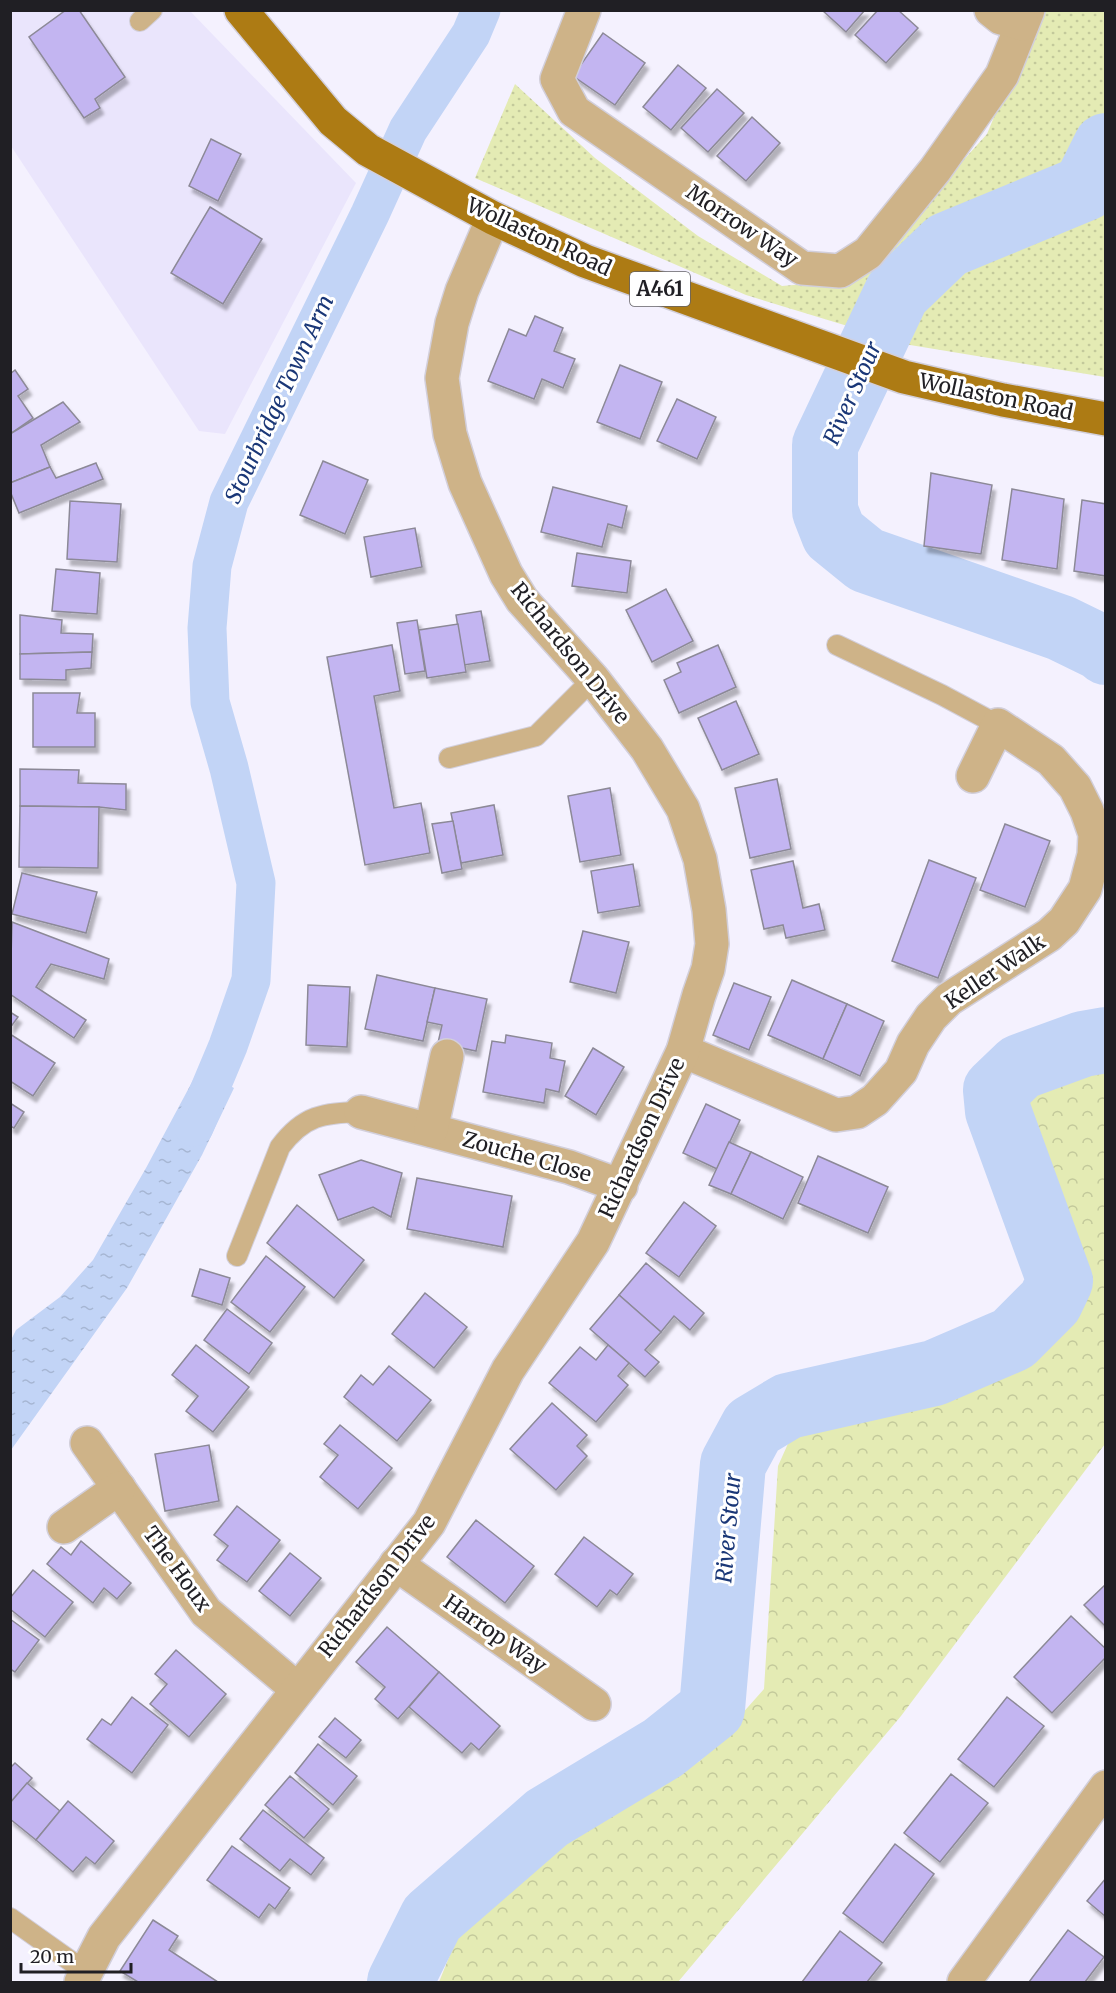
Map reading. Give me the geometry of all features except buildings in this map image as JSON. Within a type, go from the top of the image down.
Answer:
[{"type":"main road","name":"Wollaston Road","points":[[241,10],[333,121],[368,150],[493,218],[585,261],[904,377],[1003,400],[1106,419]]},
{"type":"street","name":"Morrow Way","points":[[584,10],[556,79],[574,111],[802,268],[840,271],[868,253],[935,170],[1002,75],[1025,17],[1001,18],[991,10]]},
{"type":"street","name":"Richardson Drive","points":[[84,1977],[104,1937],[429,1523],[508,1370],[593,1242],[683,1051],[708,969],[712,944],[700,859],[683,810],[647,749],[593,679],[522,600],[506,574],[465,483],[450,434],[442,378],[452,323],[462,291],[493,218]]},
{"type":"street","points":[[973,776],[998,725]]},
{"type":"street","name":"Keller Walk","points":[[683,1051],[836,1115],[857,1112],[875,1100],[901,1071],[913,1044],[932,1017],[949,999],[1050,935],[1064,921],[1085,889],[1094,855],[1095,834],[1075,787],[1051,760],[998,725]]},
{"type":"street","points":[[431,1130],[447,1056]]},
{"type":"street","name":"Zouche Close","points":[[361,1112],[569,1167],[621,1186]]},
{"type":"street","name":"The Houx","points":[[87,1443],[206,1612],[297,1689]]},
{"type":"street","points":[[64,1527],[119,1488]]},
{"type":"street","name":"Harrop Way","points":[[396,1564],[594,1704]]},
{"type":"street","points":[[964,1983],[1106,1787]]},
{"type":"lane","points":[[837,645],[998,725]]},
{"type":"lane","points":[[449,758],[536,736],[593,679]]},
{"type":"lane","points":[[237,1256],[280,1147],[292,1131],[322,1115],[361,1112]]},
{"type":"lane","points":[[10,1918],[84,1977]]},
{"type":"shaded area","points":[[10,11],[190,11],[356,183],[225,434],[199,431],[11,146]]},
{"type":"green space","points":[[1038,11],[1105,11],[1105,377],[910,345],[746,295],[475,178],[515,84],[595,158],[698,236],[782,286],[850,280],[876,257],[987,134]]},
{"type":"green space","points":[[1105,1062],[1105,1444],[901,1716],[678,1982],[439,1982],[462,1925],[558,1831],[700,1761],[764,1689],[778,1466],[799,1419],[911,1398],[1046,1334],[1071,1284],[1018,1126],[1040,1080]]},
{"type":"water","points":[[199,1069],[234,1088],[202,1155],[127,1288],[11,1450],[11,1340],[16,1330],[60,1297],[93,1260]]},
{"type":"waterway","name":"Stourbridge Town Arm","points":[[194,1127],[228,1046],[251,980],[256,883],[229,768],[210,702],[207,628],[212,566],[229,502],[370,214],[408,130],[471,34],[481,10]]},
{"type":"waterway","name":"River Stour","points":[[1106,146],[1085,188],[947,245],[897,293],[825,445],[825,511],[834,534],[866,560],[1061,628],[1106,652]]},
{"type":"waterway","name":"River Stour","points":[[400,1982],[432,1918],[547,1818],[663,1748],[712,1709],[733,1464],[753,1427],[788,1406],[934,1373],[1013,1339],[1050,1302],[1060,1281],[998,1111],[996,1090],[1020,1067],[1083,1044],[1106,1040]]}]
